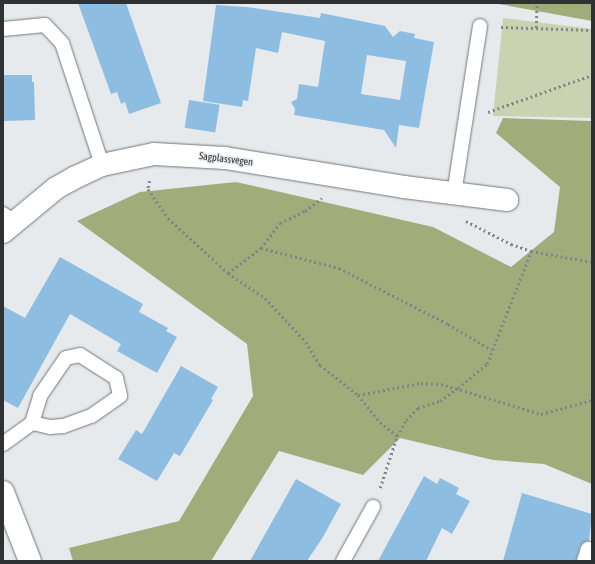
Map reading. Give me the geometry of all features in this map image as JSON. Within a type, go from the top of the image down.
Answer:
[{"type":"street","name":"Sagplassvegen","points":[[7,222],[56,188],[102,165],[154,154],[217,157],[454,194],[507,200]]},
{"type":"street","points":[[3,492],[30,561]]},
{"type":"lane","points":[[3,29],[45,25],[62,43],[102,165]]},
{"type":"lane","points":[[454,194],[480,26]]},
{"type":"lane","points":[[3,444],[32,423],[40,396],[66,358],[80,355],[116,378],[120,396],[91,416],[63,426],[50,427],[32,423]]},
{"type":"lane","points":[[342,561],[373,507]]},
{"type":"path","points":[[536,28],[537,3]]},
{"type":"path","points":[[480,26],[592,30]]},
{"type":"path","points":[[464,132],[490,110],[592,75]]},
{"type":"path","points":[[150,176],[148,189],[168,218],[228,273],[265,298],[306,342],[320,365],[358,395],[380,422],[397,436]]},
{"type":"path","points":[[228,273],[260,248],[280,223],[305,211],[327,195]]},
{"type":"path","points":[[460,218],[530,252],[592,262]]},
{"type":"path","points":[[260,248],[339,268],[448,324],[492,350]]},
{"type":"path","points":[[373,507],[397,436],[406,420],[418,408],[440,401],[487,364],[530,252]]},
{"type":"path","points":[[358,395],[421,383],[458,388],[542,414],[592,400]]},
{"type":"green space","points":[[493,3],[592,3],[592,21]]},
{"type":"green space","points":[[503,18],[592,29],[592,118],[493,116]]},
{"type":"green space","points":[[503,118],[592,121],[592,484],[544,464],[493,460],[400,438],[363,475],[279,451],[211,561],[73,561],[69,548],[179,521],[253,396],[247,344],[77,221],[140,192],[236,182],[433,227],[511,267],[554,232],[560,187],[496,133]]},
{"type":"building","points":[[78,3],[126,3],[161,103],[129,114],[125,102],[121,104],[117,92],[111,94]]},
{"type":"building","points":[[216,5],[247,7],[320,18],[321,13],[385,26],[393,37],[400,31],[415,34],[414,38],[434,42],[419,128],[399,125],[396,148],[384,130],[294,115],[295,109],[291,102],[297,99],[299,84],[318,87],[325,41],[282,32],[278,53],[256,48],[248,101],[243,100],[242,107],[203,101]],"holes":[[[367,55],[406,61],[400,100],[361,94]]]},
{"type":"building","points":[[3,75],[32,75],[32,82],[34,82],[35,120],[3,121]]},
{"type":"building","points":[[189,100],[220,105],[215,133],[185,128]]},
{"type":"building","points":[[60,257],[143,304],[139,312],[168,328],[166,331],[177,337],[157,373],[117,351],[121,344],[70,314],[18,408],[3,400],[3,306],[25,318]]},
{"type":"building","points":[[181,366],[218,387],[211,399],[213,400],[180,456],[174,453],[157,481],[118,459],[136,430],[142,434]]},
{"type":"building","points":[[424,476],[437,484],[440,478],[459,488],[456,494],[470,501],[452,534],[442,528],[426,561],[378,561]]},
{"type":"building","points":[[296,479],[341,504],[323,537],[307,561],[250,561]]},
{"type":"building","points":[[522,493],[592,514],[589,541],[580,546],[576,561],[503,561]]}]
